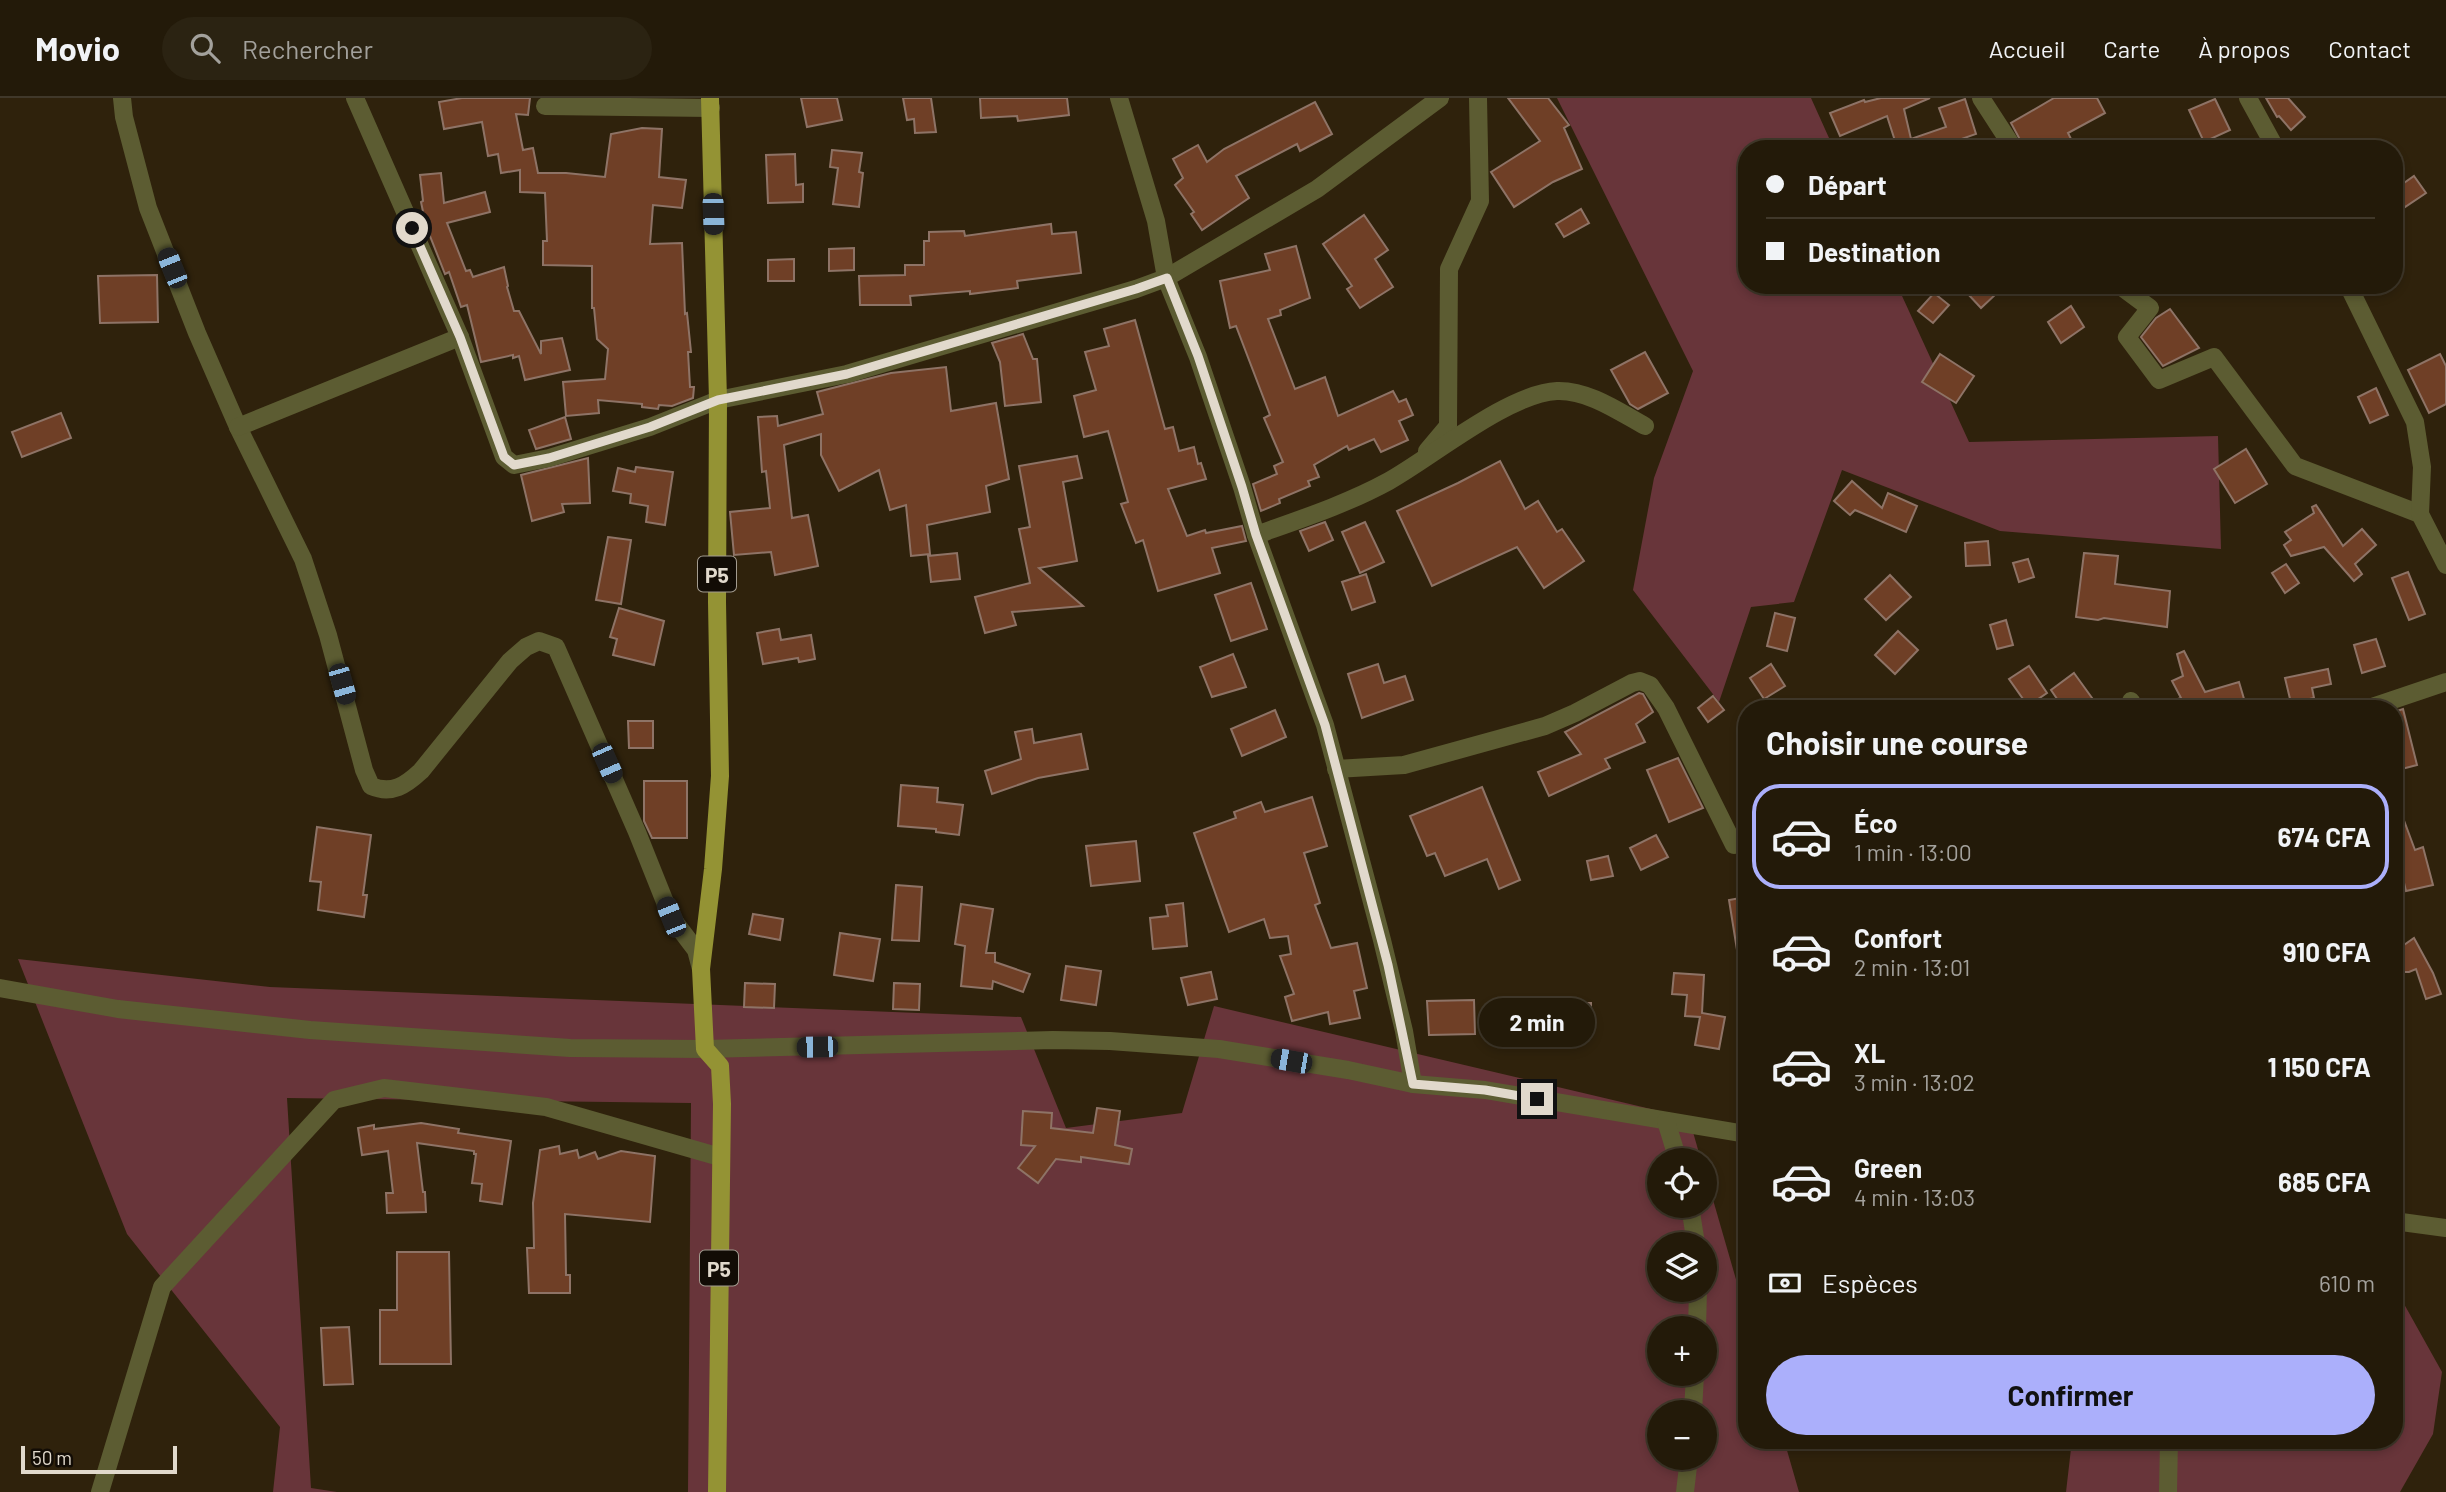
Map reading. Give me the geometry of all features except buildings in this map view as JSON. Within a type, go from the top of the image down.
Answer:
[{"type":"main road","name":"P5","points":[[710,103],[718,400],[716,602],[720,776],[713,869],[701,969],[705,1049],[720,1066],[717,1492]]},
{"type":"street","points":[[122,98],[124,117],[148,208],[197,333],[238,427],[303,559],[328,635],[364,770],[371,786],[380,790],[406,785],[421,771],[510,661],[526,647],[539,641],[556,648],[637,832],[671,917],[696,950],[701,969]]},
{"type":"street","points":[[355,98],[460,337],[504,457],[514,465],[549,458],[650,427],[718,400],[847,374],[1167,278],[1317,189],[1440,98]]},
{"type":"street","points":[[1119,98],[1156,221],[1167,278],[1198,356],[1256,535],[1325,725],[1385,953],[1404,1031],[1413,1084]]},
{"type":"street","points":[[1412,467],[1448,426],[1449,270],[1480,201],[1478,98]]},
{"type":"street","points":[[1981,98],[2008,140]]},
{"type":"street","points":[[2248,98],[2271,140]]},
{"type":"street","points":[[545,106],[710,103]]},
{"type":"street","points":[[2132,294],[2150,307],[2127,337],[2159,380],[2214,357],[2295,466],[2420,514]]},
{"type":"street","points":[[2352,294],[2415,422],[2422,467],[2420,514],[2446,565]]},
{"type":"street","points":[[238,427],[460,337]]},
{"type":"street","points":[[1256,535],[1356,498],[1520,401],[1556,391],[1586,396],[1645,426]]},
{"type":"street","points":[[1336,769],[1404,765],[1545,726],[1640,681],[1650,685],[1678,728],[1701,781],[1734,845]]},
{"type":"street","points":[[2393,700],[2446,682]]},
{"type":"street","points":[[0,988],[118,1009],[310,1030],[570,1048],[705,1049],[1053,1040],[1219,1049],[1348,1070],[1413,1084],[1485,1090],[1738,1133]]},
{"type":"street","points":[[100,1492],[162,1287],[334,1100],[384,1088],[546,1107],[720,1157]]},
{"type":"street","points":[[1666,1121],[1674,1148]]},
{"type":"street","points":[[2403,1222],[2446,1228]]},
{"type":"street","points":[[2168,1492],[2169,1449]]},
{"type":"street","points":[[1685,1492],[1688,1470]]},
{"type":"shaded area","points":[[1557,98],[1811,98],[1830,140],[1738,140],[1738,294],[1901,294],[1969,442],[2218,436],[2221,549],[2000,531],[1842,470],[1794,602],[1751,607],[1719,702],[1633,590],[1654,478],[1693,371]]},
{"type":"shaded area","points":[[18,959],[270,987],[1021,1017],[1066,1128],[1182,1113],[1214,1006],[1689,1118],[1698,1148],[1647,1148],[1647,1218],[1717,1218],[1717,1214],[1738,1286],[1738,1449],[1787,1449],[1799,1492],[688,1492],[691,1103],[287,1098],[311,1488],[337,1492],[273,1492],[280,1427],[127,1234]]},
{"type":"shaded area","points":[[2403,1302],[2442,1372],[2433,1434],[2400,1492],[2066,1492],[2071,1449],[2403,1449]]},
{"type":"route","points":[[412,228],[460,337],[504,457],[514,465],[549,458],[650,427],[718,400],[847,374],[1167,278],[1198,356],[1256,535],[1325,725],[1366,874],[1404,1031],[1413,1084],[1485,1090],[1537,1099]]}]
